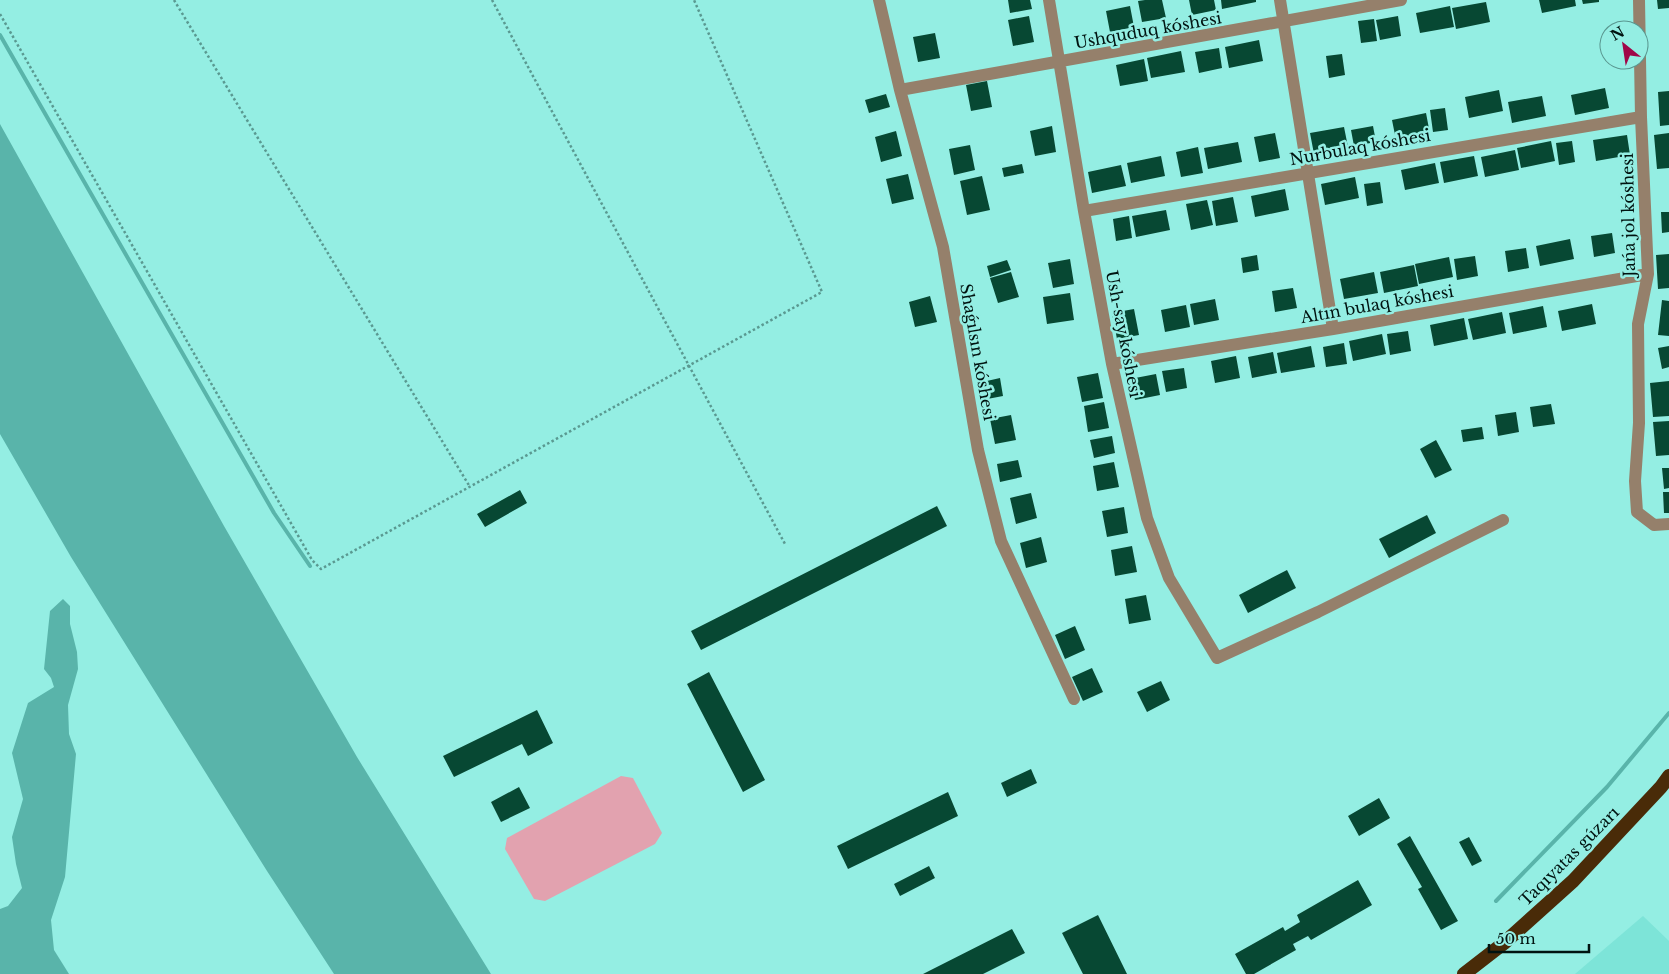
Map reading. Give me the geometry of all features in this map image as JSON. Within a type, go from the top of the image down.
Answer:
[{"type":"highway","name":"Taqıyatas gúzarı","points":[[1464,974],[1504,943],[1573,881],[1661,787],[1669,776]]},
{"type":"street","name":"Shaǵılsın kóshesi","points":[[880,0],[900,90],[943,246],[978,450],[1001,541],[1074,699]]},
{"type":"street","name":"Ush-say kóshesi","points":[[1049,0],[1112,364],[1147,518],[1169,578],[1217,658],[1318,612],[1503,520]]},
{"type":"street","points":[[1280,0],[1333,328]]},
{"type":"street","name":"Ushquduq kóshesi","points":[[900,90],[1401,0]]},
{"type":"street","name":"Jańa jol kóshesi","points":[[1639,0],[1641,117],[1648,274],[1638,324],[1639,423],[1635,481],[1637,512],[1654,525],[1669,524]]},
{"type":"street","name":"Nurbulaq kóshesi","points":[[1084,211],[1641,117]]},
{"type":"street","name":"Altın bulaq kóshesi","points":[[1112,364],[1648,274]]},
{"type":"path","points":[[174,0],[470,487]]},
{"type":"path","points":[[492,0],[785,544]]},
{"type":"path","points":[[0,14],[312,560],[321,569],[822,292],[694,0]]},
{"type":"shaded area","points":[[621,776],[633,778],[662,833],[655,844],[545,901],[534,899],[505,849],[507,838]]},
{"type":"shaded area","points":[[1643,916],[1669,941],[1669,974],[1575,974]]},
{"type":"water","points":[[0,124],[224,526],[357,757],[491,974],[334,974],[267,871],[71,557],[0,434]]},
{"type":"water","points":[[63,599],[70,606],[70,624],[77,652],[78,669],[68,705],[69,734],[76,754],[65,877],[51,920],[54,950],[69,974],[0,974],[0,909],[8,906],[22,888],[12,837],[23,799],[12,753],[28,703],[54,687],[51,678],[44,669],[50,611]]},
{"type":"building","points":[[1008,0],[1030,0],[1032,9],[1010,13]]},
{"type":"building","points":[[1162,0],[1166,18],[1142,22],[1138,1]]},
{"type":"building","points":[[1189,0],[1214,0],[1216,10],[1192,15]]},
{"type":"building","points":[[1221,0],[1256,0],[1256,2],[1222,9]]},
{"type":"building","points":[[1539,0],[1575,0],[1576,6],[1542,13]]},
{"type":"building","points":[[1582,0],[1599,0],[1599,2],[1583,4]]},
{"type":"building","points":[[1657,0],[1669,0],[1669,8],[1658,9]]},
{"type":"building","points":[[1486,2],[1490,22],[1456,29],[1452,8]]},
{"type":"building","points":[[1130,6],[1134,27],[1110,32],[1106,11]]},
{"type":"building","points":[[1450,6],[1454,27],[1420,33],[1416,13]]},
{"type":"building","points":[[1029,16],[1034,42],[1013,46],[1008,20]]},
{"type":"building","points":[[1398,16],[1401,36],[1380,40],[1376,20]]},
{"type":"building","points":[[1374,19],[1377,41],[1361,43],[1358,21]]},
{"type":"building","points":[[935,33],[940,58],[918,62],[913,37]]},
{"type":"building","points":[[1259,40],[1263,61],[1229,68],[1225,47]]},
{"type":"building","points":[[1219,48],[1222,68],[1199,73],[1195,52]]},
{"type":"building","points":[[1181,51],[1185,72],[1151,78],[1147,58]]},
{"type":"building","points":[[1342,54],[1345,75],[1329,78],[1326,56]]},
{"type":"building","points":[[1144,59],[1148,81],[1120,86],[1116,65]]},
{"type":"building","points":[[987,81],[992,107],[971,111],[966,85]]},
{"type":"building","points":[[1605,88],[1609,108],[1575,115],[1571,95]]},
{"type":"building","points":[[1499,90],[1503,111],[1469,118],[1465,97]]},
{"type":"building","points":[[1669,91],[1669,125],[1660,126],[1658,92]]},
{"type":"building","points":[[886,94],[890,107],[869,113],[865,100]]},
{"type":"building","points":[[1542,96],[1546,116],[1512,123],[1508,102]]},
{"type":"building","points":[[1445,108],[1448,130],[1433,132],[1430,110]]},
{"type":"building","points":[[1426,113],[1430,134],[1396,140],[1392,120]]},
{"type":"building","points":[[1052,126],[1056,152],[1035,156],[1030,131]]},
{"type":"building","points":[[1373,126],[1376,142],[1354,146],[1351,130]]},
{"type":"building","points":[[1344,127],[1348,147],[1314,154],[1310,133]]},
{"type":"building","points":[[896,131],[902,156],[881,162],[875,137]]},
{"type":"building","points":[[1275,133],[1280,158],[1259,162],[1254,137]]},
{"type":"building","points":[[1669,133],[1669,168],[1657,169],[1654,135]]},
{"type":"building","points":[[1627,135],[1630,155],[1596,161],[1593,140]]},
{"type":"building","points":[[1551,141],[1555,161],[1521,168],[1517,148]]},
{"type":"building","points":[[1572,141],[1575,162],[1559,165],[1556,143]]},
{"type":"building","points":[[1238,142],[1242,162],[1208,169],[1204,148]]},
{"type":"building","points":[[970,145],[975,170],[954,175],[949,149]]},
{"type":"building","points":[[1198,147],[1203,173],[1181,177],[1176,152]]},
{"type":"building","points":[[1515,150],[1519,170],[1485,177],[1481,157]]},
{"type":"building","points":[[1161,156],[1165,176],[1131,183],[1127,163]]},
{"type":"building","points":[[1474,156],[1478,176],[1444,183],[1440,162]]},
{"type":"building","points":[[1435,163],[1439,183],[1405,190],[1401,170]]},
{"type":"building","points":[[1022,164],[1024,173],[1004,177],[1002,168]]},
{"type":"building","points":[[1121,165],[1126,186],[1092,193],[1088,172]]},
{"type":"building","points":[[908,174],[914,199],[892,204],[886,179]]},
{"type":"building","points":[[982,176],[990,210],[967,215],[960,181]]},
{"type":"building","points":[[1355,177],[1359,198],[1325,205],[1321,184]]},
{"type":"building","points":[[1380,182],[1383,203],[1367,206],[1364,184]]},
{"type":"building","points":[[1285,189],[1289,210],[1255,217],[1251,196]]},
{"type":"building","points":[[1233,197],[1238,222],[1216,226],[1212,201]]},
{"type":"building","points":[[1207,200],[1213,225],[1191,230],[1186,204]]},
{"type":"building","points":[[1166,210],[1170,230],[1136,237],[1132,216]]},
{"type":"building","points":[[1661,212],[1669,212],[1669,232],[1662,233]]},
{"type":"building","points":[[1129,216],[1132,238],[1116,241],[1113,219]]},
{"type":"building","points":[[1612,233],[1615,253],[1594,257],[1591,236]]},
{"type":"building","points":[[1570,239],[1574,259],[1540,266],[1536,246]]},
{"type":"building","points":[[1526,248],[1529,268],[1508,272],[1505,251]]},
{"type":"building","points":[[1669,254],[1669,288],[1658,289],[1656,255]]},
{"type":"building","points":[[1257,255],[1259,270],[1243,273],[1241,258]]},
{"type":"building","points":[[1475,256],[1478,276],[1457,280],[1454,259]]},
{"type":"building","points":[[1449,257],[1453,277],[1419,284],[1415,264]]},
{"type":"building","points":[[1070,259],[1074,284],[1053,288],[1048,263]]},
{"type":"building","points":[[1007,260],[1011,270],[990,277],[987,266]]},
{"type":"building","points":[[1414,265],[1418,286],[1384,293],[1380,272]]},
{"type":"building","points":[[1011,272],[1019,297],[998,303],[990,278]]},
{"type":"building","points":[[1374,272],[1378,293],[1344,299],[1340,279]]},
{"type":"building","points":[[1293,288],[1297,308],[1275,312],[1272,291]]},
{"type":"building","points":[[1070,293],[1074,320],[1047,324],[1043,297]]},
{"type":"building","points":[[930,296],[937,322],[915,327],[909,302]]},
{"type":"building","points":[[1215,299],[1219,320],[1194,325],[1190,304]]},
{"type":"building","points":[[1662,300],[1669,301],[1669,336],[1658,335]]},
{"type":"building","points":[[1592,304],[1596,324],[1562,331],[1558,311]]},
{"type":"building","points":[[1186,305],[1190,327],[1165,332],[1161,310]]},
{"type":"building","points":[[1543,306],[1547,327],[1513,334],[1509,313]]},
{"type":"building","points":[[1134,309],[1139,335],[1117,339],[1112,313]]},
{"type":"building","points":[[1502,312],[1506,333],[1473,340],[1468,319]]},
{"type":"building","points":[[1464,318],[1468,339],[1434,346],[1430,325]]},
{"type":"building","points":[[1408,331],[1411,351],[1390,355],[1387,334]]},
{"type":"building","points":[[1382,334],[1386,354],[1353,361],[1349,341]]},
{"type":"building","points":[[1344,343],[1347,364],[1326,367],[1323,347]]},
{"type":"building","points":[[1311,346],[1315,367],[1281,373],[1277,353]]},
{"type":"building","points":[[1669,346],[1669,367],[1662,369],[1658,348]]},
{"type":"building","points":[[1273,352],[1277,373],[1252,378],[1248,357]]},
{"type":"building","points":[[1236,356],[1240,378],[1215,383],[1211,361]]},
{"type":"building","points":[[1184,368],[1187,388],[1166,392],[1162,371]]},
{"type":"building","points":[[1098,373],[1103,398],[1082,402],[1077,377]]},
{"type":"building","points":[[1156,374],[1160,395],[1135,400],[1130,379]]},
{"type":"building","points":[[1000,378],[1003,396],[982,400],[978,383]]},
{"type":"building","points":[[1669,381],[1669,416],[1653,417],[1650,383]]},
{"type":"building","points":[[1104,402],[1109,428],[1088,432],[1084,406]]},
{"type":"building","points":[[1551,404],[1555,424],[1533,427],[1530,407]]},
{"type":"building","points":[[1516,412],[1519,432],[1498,436],[1495,415]]},
{"type":"building","points":[[1011,415],[1016,440],[995,444],[990,419]]},
{"type":"building","points":[[1669,421],[1669,455],[1656,456],[1653,422]]},
{"type":"building","points":[[1482,427],[1484,439],[1463,442],[1461,430]]},
{"type":"building","points":[[1112,436],[1115,453],[1094,458],[1090,440]]},
{"type":"building","points":[[1436,440],[1452,470],[1435,478],[1420,449]]},
{"type":"building","points":[[1018,460],[1022,477],[1000,482],[997,464]]},
{"type":"building","points":[[1114,462],[1119,487],[1097,491],[1093,466]]},
{"type":"building","points":[[1662,468],[1669,468],[1669,488],[1664,489]]},
{"type":"building","points":[[520,490],[527,503],[485,527],[477,514]]},
{"type":"building","points":[[1663,492],[1669,492],[1669,513],[1664,513]]},
{"type":"building","points":[[1031,493],[1037,518],[1016,524],[1010,498]]},
{"type":"building","points":[[937,506],[947,526],[701,650],[691,631]]},
{"type":"building","points":[[1124,507],[1128,533],[1107,537],[1102,511]]},
{"type":"building","points":[[1427,515],[1436,533],[1389,558],[1379,539]]},
{"type":"building","points":[[1041,537],[1047,562],[1026,568],[1020,543]]},
{"type":"building","points":[[1132,546],[1137,572],[1115,576],[1111,550]]},
{"type":"building","points":[[1287,570],[1296,588],[1248,613],[1239,595]]},
{"type":"building","points":[[1146,595],[1151,620],[1129,624],[1125,599]]},
{"type":"building","points":[[1075,626],[1085,650],[1065,659],[1055,635]]},
{"type":"building","points":[[1092,668],[1103,692],[1083,701],[1072,677]]},
{"type":"building","points":[[709,672],[765,780],[743,792],[687,684]]},
{"type":"building","points":[[1161,681],[1170,700],[1147,712],[1137,692]]},
{"type":"building","points":[[537,710],[553,743],[528,756],[522,744],[454,777],[443,756]]},
{"type":"building","points":[[1031,769],[1037,783],[1007,797],[1001,783]]},
{"type":"building","points":[[519,787],[530,808],[501,822],[491,802]]},
{"type":"building","points":[[948,792],[958,816],[848,869],[837,846]]},
{"type":"building","points":[[1379,798],[1390,818],[1359,836],[1348,816]]},
{"type":"building","points":[[1410,836],[1458,921],[1441,930],[1418,889],[1422,887],[1397,844]]},
{"type":"building","points":[[1469,837],[1482,861],[1472,866],[1459,842]]},
{"type":"building","points":[[929,866],[935,878],[900,896],[894,884]]},
{"type":"building","points":[[1358,880],[1372,905],[1311,940],[1308,936],[1293,944],[1296,950],[1254,974],[1246,974],[1235,954],[1283,927],[1285,931],[1300,922],[1297,915]]},
{"type":"building","points":[[1098,915],[1127,974],[1083,974],[1062,933]]},
{"type":"building","points":[[1012,929],[1025,953],[983,974],[923,974]]},
{"type":"waterway","points":[[0,35],[274,513],[310,566]]},
{"type":"waterway","points":[[1496,901],[1607,787],[1669,713]]}]
